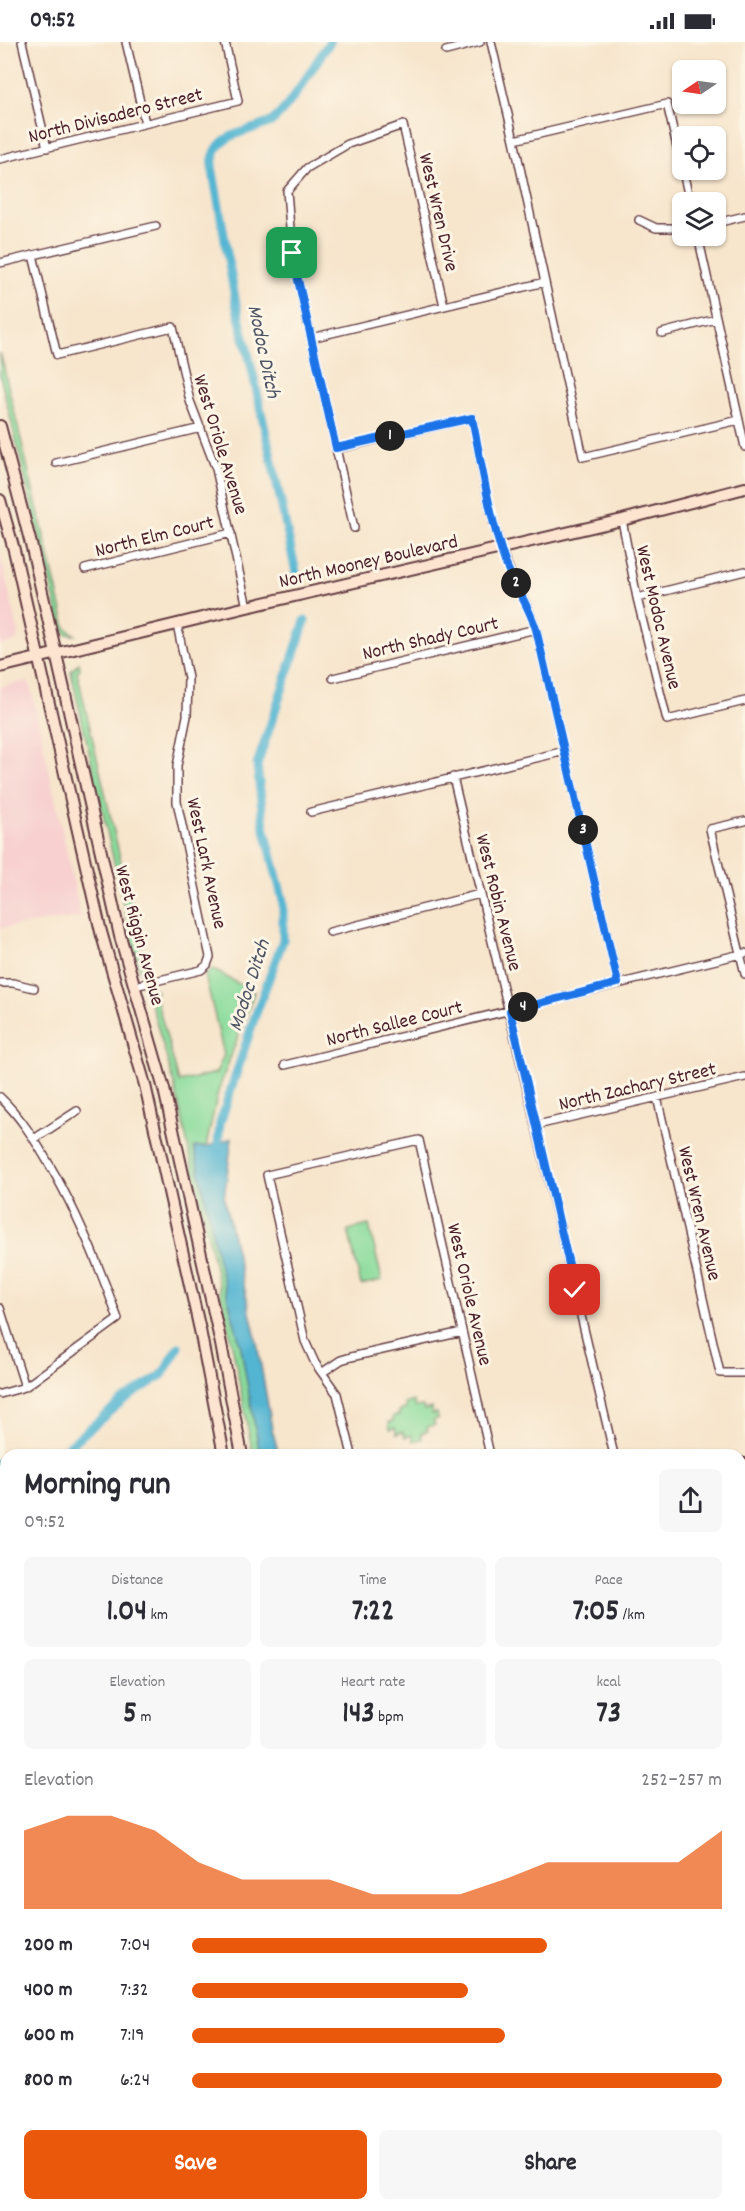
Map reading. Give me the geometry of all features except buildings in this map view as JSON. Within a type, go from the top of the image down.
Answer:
[{"type":"main road","name":"West Riggin Avenue","points":[[0,426],[32,548],[120,936],[153,1043],[166,1098],[219,1334],[241,1449]]},
{"type":"main road","name":"North Mooney Boulevard","points":[[0,667],[248,606],[622,520],[745,488]]},
{"type":"main road","name":"West Riggin Avenue","points":[[0,500],[14,550],[101,932],[145,1085],[200,1330],[223,1449]]},
{"type":"street","points":[[22,42],[47,148]]},
{"type":"street","points":[[126,42],[145,123]]},
{"type":"street","name":"North Divisadero Street","points":[[0,159],[238,101],[225,42]]},
{"type":"street","points":[[446,51],[480,42]]},
{"type":"street","points":[[491,42],[583,457],[739,420]]},
{"type":"street","points":[[514,140],[667,104],[688,192]]},
{"type":"street","name":"West Wren Drive","points":[[311,338],[292,253],[287,190],[307,168],[348,144],[403,125],[444,306]]},
{"type":"street","points":[[726,221],[745,216]]},
{"type":"street","points":[[639,220],[656,228],[672,228]]},
{"type":"street","points":[[0,263],[156,226]]},
{"type":"street","points":[[700,246],[745,447]]},
{"type":"street","name":"West Oriole Avenue","points":[[33,255],[57,355],[173,327],[190,402],[214,462],[248,606]]},
{"type":"street","points":[[354,528],[311,338],[545,282]]},
{"type":"street","points":[[662,333],[716,319]]},
{"type":"street","points":[[336,448],[472,418],[501,547],[536,629],[618,983]]},
{"type":"street","points":[[56,463],[201,428]]},
{"type":"street","name":"West Modoc Avenue","points":[[622,520],[637,598],[666,720],[745,701]]},
{"type":"street","name":"North Elm Court","points":[[85,569],[231,533]]},
{"type":"street","points":[[637,598],[745,571]]},
{"type":"street","name":"West Lark Avenue","points":[[135,986],[201,970],[207,965],[210,957],[177,802],[177,766],[187,716],[188,687],[186,661],[177,624]]},
{"type":"street","name":"North Shady Court","points":[[333,678],[536,629]]},
{"type":"street","points":[[311,812],[565,751]]},
{"type":"street","name":"West Robin Avenue","points":[[453,777],[613,1449]]},
{"type":"street","points":[[745,821],[710,829],[743,953],[745,974]]},
{"type":"street","points":[[330,932],[480,894]]},
{"type":"street","name":"North Sallee Court","points":[[285,1065],[743,953]]},
{"type":"street","points":[[0,983],[34,987]]},
{"type":"street","name":"North Zachary Street","points":[[537,1125],[745,1077]]},
{"type":"street","points":[[0,1097],[34,1139],[66,1192],[95,1255],[118,1319],[25,1387],[0,1394]]},
{"type":"street","name":"West Wren Avenue","points":[[657,1097],[720,1373],[745,1373]]},
{"type":"street","points":[[34,1139],[77,1111]]},
{"type":"street","name":"West Oriole Avenue","points":[[323,1372],[315,1363],[305,1341],[267,1175],[419,1140],[489,1449]]},
{"type":"street","points":[[0,1308],[25,1387]]},
{"type":"street","points":[[351,1449],[341,1405],[323,1372],[341,1360],[462,1332]]},
{"type":"shaded area","points":[[0,553],[19,635],[15,642],[0,645]]},
{"type":"shaded area","points":[[25,681],[30,684],[81,917],[0,928],[0,687]]},
{"type":"green space","points":[[0,352],[66,628],[75,635],[66,634],[61,627],[0,375]]},
{"type":"green space","points":[[79,663],[80,669],[77,672],[149,975],[145,976],[140,971],[132,942],[72,676],[71,671]]},
{"type":"green space","points":[[212,969],[254,992],[218,1092],[206,1147],[194,1148],[217,1256],[241,1348],[259,1449],[252,1449],[233,1349],[174,1083],[149,997],[149,993],[154,988],[157,992],[155,994],[179,1082],[216,1073],[224,1055],[205,975]]},
{"type":"green space","points":[[369,1225],[382,1280],[361,1285],[348,1230]]},
{"type":"green space","points":[[414,1401],[415,1407],[423,1406],[424,1410],[431,1408],[432,1414],[437,1413],[438,1419],[433,1420],[435,1425],[427,1427],[428,1431],[421,1433],[422,1439],[413,1441],[412,1435],[405,1437],[403,1432],[397,1434],[395,1428],[390,1429],[389,1422],[393,1421],[393,1416],[399,1415],[399,1411],[406,1409],[405,1404]]},
{"type":"water","points":[[232,1138],[224,1198],[257,1343],[277,1449],[259,1449],[241,1348],[217,1256],[194,1147],[206,1147]]},
{"type":"waterway","name":"Modoc Ditch","points":[[297,577],[236,304],[212,166],[221,143],[241,132],[271,122],[279,115],[330,42]]},
{"type":"waterway","name":"Modoc Ditch","points":[[217,1153],[220,1123],[283,940],[283,901],[264,826],[257,765],[305,621]]},
{"type":"waterway","points":[[66,1449],[122,1401],[162,1375],[179,1347]]},
{"type":"route","points":[[292,253],[336,448],[472,418],[496,532],[507,565],[525,599],[536,629],[618,983],[510,1011],[575,1290]]}]
